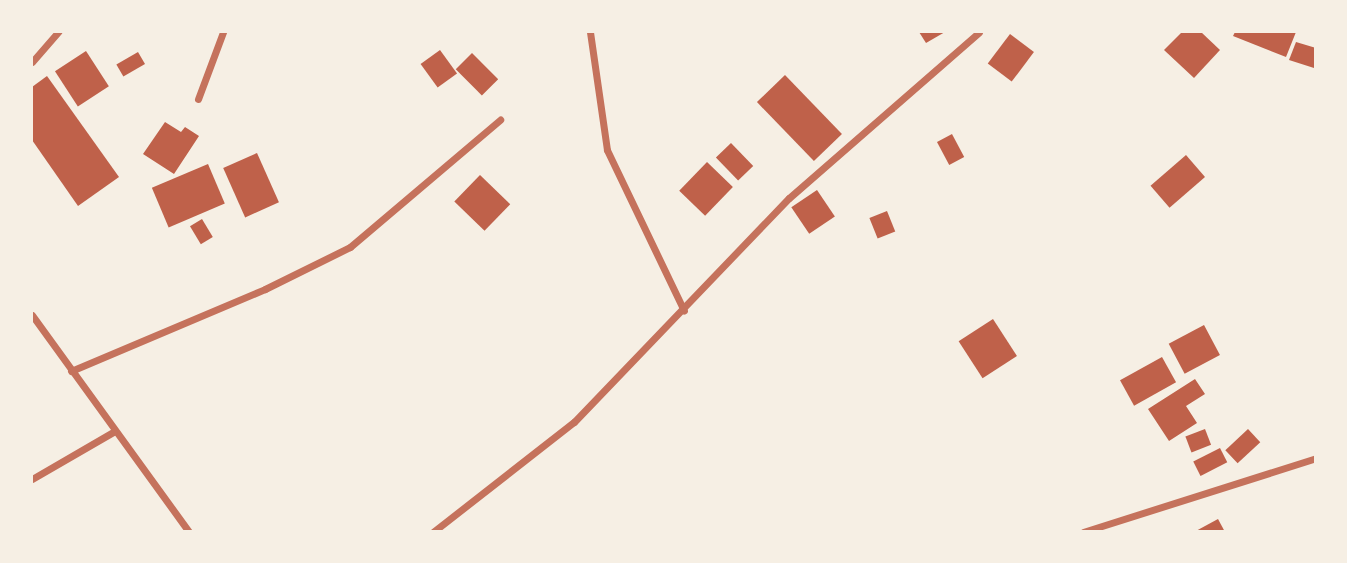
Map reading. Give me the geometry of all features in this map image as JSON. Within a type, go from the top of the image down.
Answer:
[{"type":"street","points":[[32,62],[58,32]]},
{"type":"street","points":[[198,99],[223,32]]},
{"type":"street","points":[[590,32],[607,150],[684,311]]},
{"type":"street","points":[[433,531],[574,422],[684,311],[789,198],[979,32]]},
{"type":"street","points":[[71,372],[265,289],[350,247],[500,120]]},
{"type":"street","points":[[32,315],[113,432],[189,531]]},
{"type":"street","points":[[32,479],[113,432]]},
{"type":"street","points":[[1083,531],[1315,458]]},
{"type":"building","points":[[919,32],[945,32],[926,43]]},
{"type":"building","points":[[1182,32],[1201,32],[1220,50],[1194,78],[1164,50]]},
{"type":"building","points":[[1235,32],[1296,32],[1286,57],[1233,36]]},
{"type":"building","points":[[1010,34],[1034,52],[1012,82],[988,64]]},
{"type":"building","points":[[1296,42],[1316,48],[1314,68],[1289,60]]},
{"type":"building","points":[[440,50],[457,73],[438,88],[421,64]]},
{"type":"building","points":[[86,51],[109,86],[78,106],[55,71]]},
{"type":"building","points":[[138,52],[145,64],[123,77],[116,64]]},
{"type":"building","points":[[472,53],[498,79],[482,95],[456,69]]},
{"type":"building","points":[[785,75],[842,134],[814,161],[757,102]]},
{"type":"building","points":[[47,76],[119,177],[78,206],[32,140],[32,87]]},
{"type":"building","points":[[165,122],[181,132],[185,127],[199,136],[174,174],[143,154]]},
{"type":"building","points":[[952,134],[964,157],[949,165],[937,142]]},
{"type":"building","points":[[731,143],[753,166],[738,181],[716,158]]},
{"type":"building","points":[[257,153],[279,202],[245,217],[223,168]]},
{"type":"building","points":[[1186,155],[1205,177],[1170,208],[1151,186]]},
{"type":"building","points":[[707,162],[733,187],[705,216],[679,191]]},
{"type":"building","points":[[208,164],[225,204],[169,227],[152,188]]},
{"type":"building","points":[[480,175],[510,204],[485,231],[454,202]]},
{"type":"building","points":[[817,190],[835,217],[809,234],[791,207]]},
{"type":"building","points":[[887,211],[895,231],[878,239],[869,218]]},
{"type":"building","points":[[202,219],[213,237],[201,244],[190,226]]},
{"type":"building","points":[[993,319],[1017,356],[983,378],[959,341]]},
{"type":"building","points":[[1204,325],[1220,355],[1185,374],[1169,344]]},
{"type":"building","points":[[1162,357],[1176,382],[1134,406],[1120,380]]},
{"type":"building","points":[[1195,379],[1205,394],[1186,406],[1197,423],[1169,441],[1148,409]]},
{"type":"building","points":[[1205,429],[1211,445],[1191,452],[1185,437]]},
{"type":"building","points":[[1248,429],[1260,442],[1238,463],[1225,450]]},
{"type":"building","points":[[1220,448],[1227,462],[1201,476],[1193,462]]},
{"type":"building","points":[[1218,519],[1225,532],[1194,532]]}]
